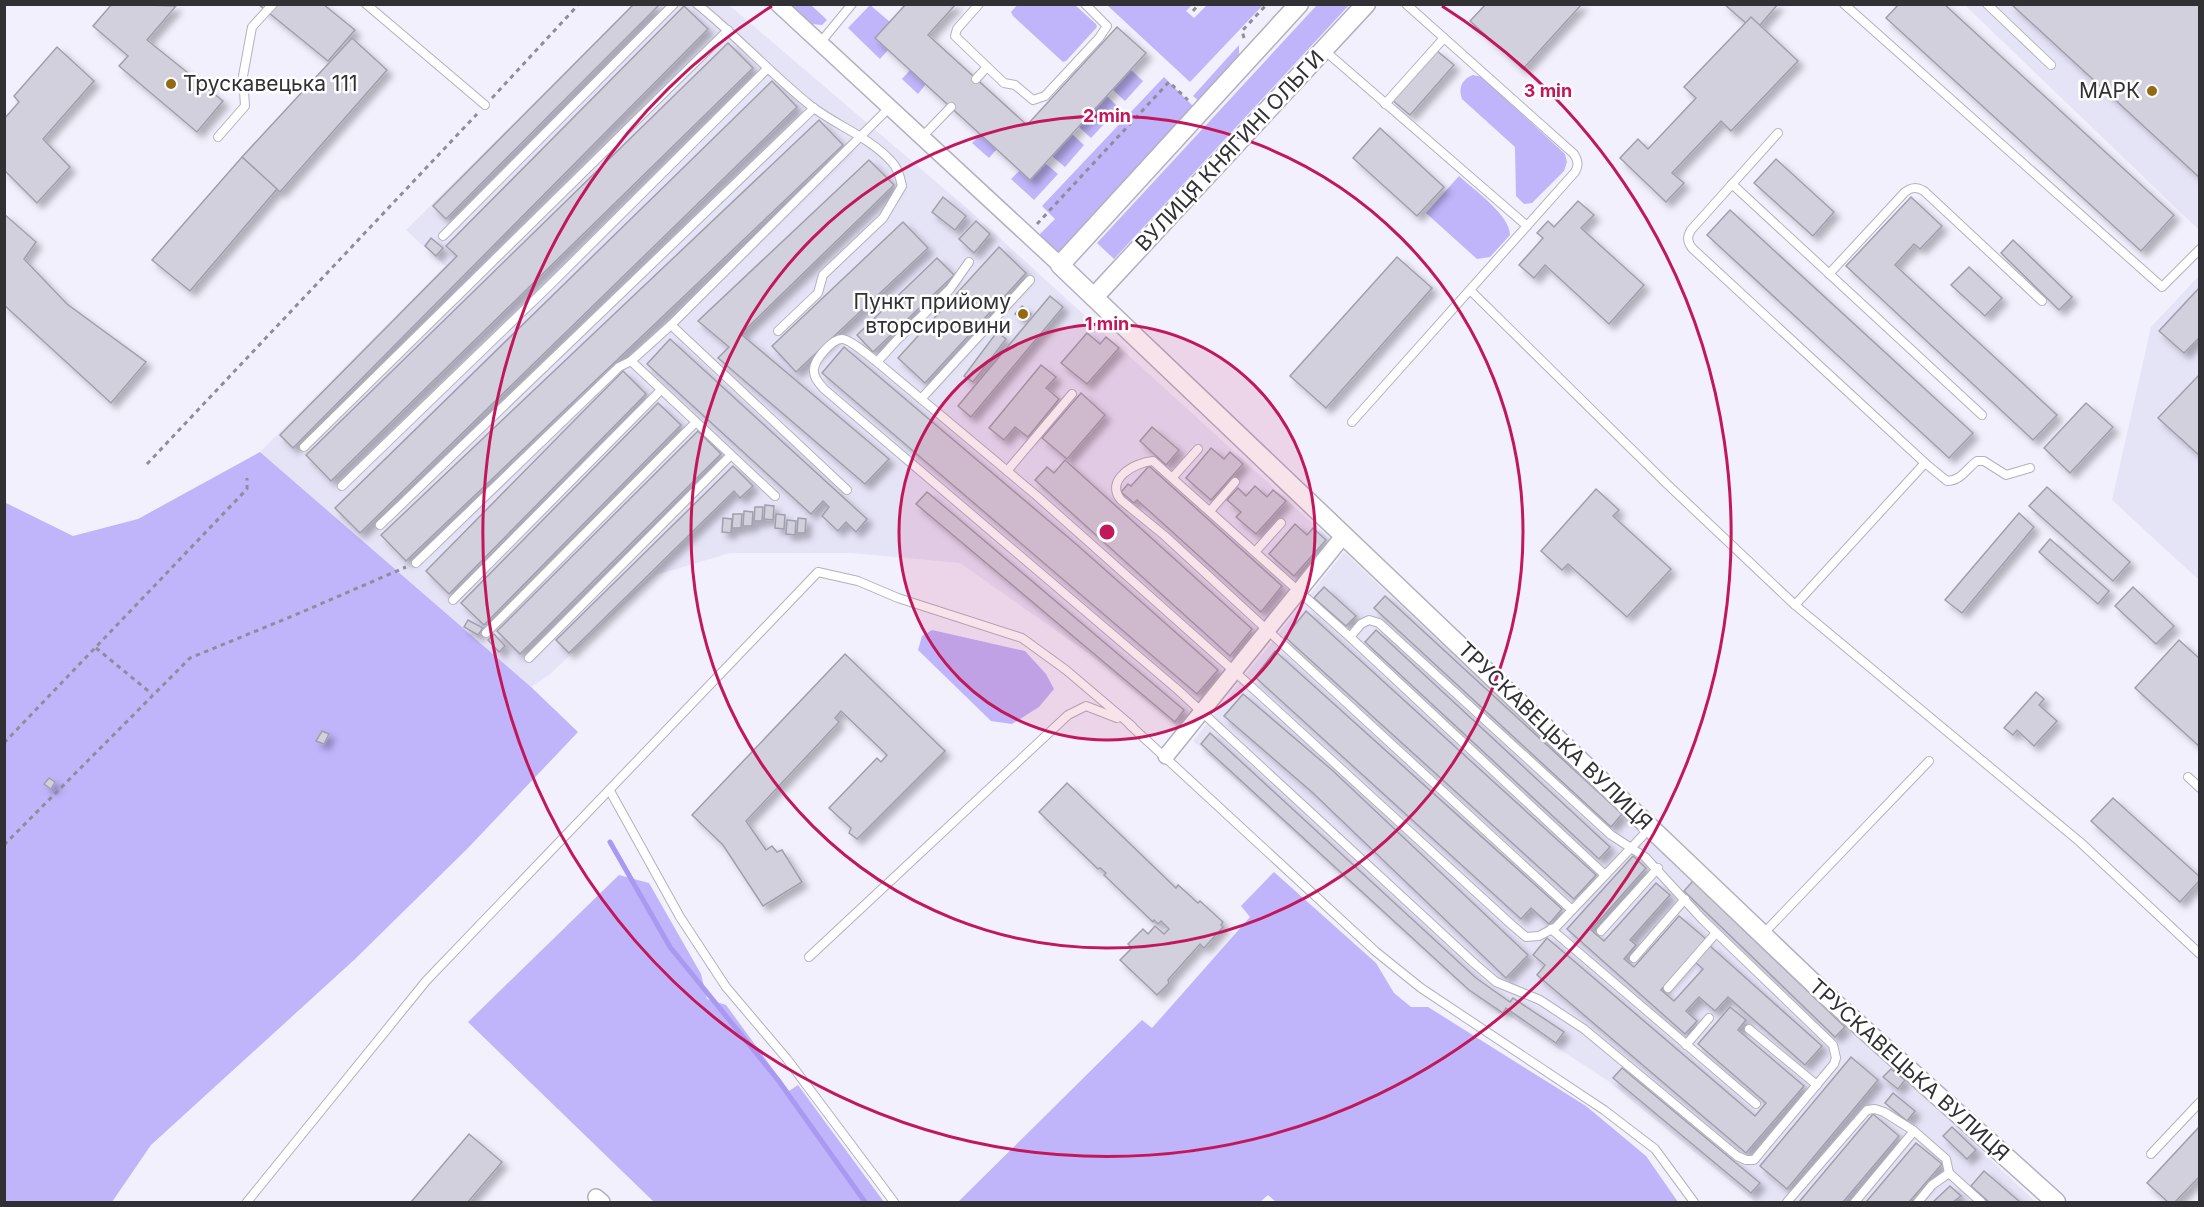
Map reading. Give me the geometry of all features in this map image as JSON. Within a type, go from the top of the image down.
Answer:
[{"type":"street","points":[[778,4],[1060,265],[1299,4]]},
{"type":"street","name":"ВУЛИЦЯ КНЯГИНІ ОЛЬГИ","points":[[1094,297],[1366,4]]},
{"type":"street","name":"ТРУСКАВЕЦЬКА ВУЛИЦЯ","points":[[1060,265],[1828,997],[2056,1203]]},
{"type":"street","points":[[1166,756],[1344,535]]},
{"type":"lane","points":[[218,137],[244,106],[243,76],[252,27],[273,4]]},
{"type":"lane","points":[[366,4],[485,105]]},
{"type":"lane","points":[[443,236],[674,4]]},
{"type":"lane","points":[[697,4],[728,30],[767,69],[814,108],[874,145],[893,162],[899,173],[902,186],[883,218],[823,275],[818,294],[778,331]]},
{"type":"lane","points":[[979,4],[957,29],[955,36],[1004,83],[1015,85],[1033,100],[1045,96],[1099,38],[1107,26],[1085,4]]},
{"type":"lane","points":[[1352,422],[1578,166],[1578,160],[1574,154],[1406,4]]},
{"type":"lane","points":[[1844,4],[2162,287],[2199,249]]},
{"type":"lane","points":[[1987,4],[2051,66]]},
{"type":"lane","points":[[820,43],[852,5]]},
{"type":"lane","points":[[304,447],[728,30]]},
{"type":"lane","points":[[1385,104],[1444,38]]},
{"type":"lane","points":[[1324,50],[1527,226]]},
{"type":"lane","points":[[976,79],[987,67]]},
{"type":"lane","points":[[342,486],[560,275],[767,69]]},
{"type":"lane","points":[[922,137],[951,107]]},
{"type":"lane","points":[[380,525],[814,108]]},
{"type":"lane","points":[[416,563],[619,366],[631,361],[671,325],[889,108]]},
{"type":"lane","points":[[1778,133],[1691,230],[1688,242],[1692,248],[1947,481],[1954,481],[1977,461],[1984,461],[2006,475],[2030,468]]},
{"type":"lane","points":[[1732,184],[1982,415]]},
{"type":"lane","points":[[1829,274],[1905,192],[1911,188],[1918,188],[2042,301]]},
{"type":"lane","points":[[877,362],[950,290],[969,262]]},
{"type":"lane","points":[[921,399],[1030,280]]},
{"type":"lane","points":[[1470,290],[1667,484],[1795,605],[2080,842],[2199,954]]},
{"type":"lane","points":[[671,325],[847,490]]},
{"type":"lane","points":[[1350,637],[1361,624],[1369,620],[1379,623],[1611,835],[1631,848],[1645,856],[1658,868],[1716,933],[1833,1045],[1836,1058],[1834,1064],[1754,1160],[1746,1160],[1737,1156],[1584,1029],[1540,1000],[1496,982],[1201,712],[824,389],[816,379],[814,369],[818,359],[834,342],[842,339],[849,341],[877,362],[1007,471],[1234,671],[1526,937],[1539,936],[1551,930],[1572,910],[1631,848],[1650,827]]},
{"type":"lane","points":[[631,361],[775,496]]},
{"type":"lane","points":[[453,600],[661,390]]},
{"type":"lane","points":[[1007,471],[1072,394]]},
{"type":"lane","points":[[486,633],[696,422]]},
{"type":"lane","points":[[1173,477],[1198,449]]},
{"type":"lane","points":[[529,658],[731,455]]},
{"type":"lane","points":[[1572,910],[1268,629],[1116,494],[1115,488],[1126,472],[1144,462],[1154,461],[1350,637],[1605,875]]},
{"type":"lane","points":[[1795,605],[1925,463]]},
{"type":"lane","points":[[1210,511],[1235,482]]},
{"type":"lane","points":[[1255,552],[1281,523]]},
{"type":"lane","points":[[247,1203],[426,981],[818,572],[858,581],[898,598],[1022,638],[1066,670],[1166,756],[1375,951],[1421,988],[1604,1110],[1655,1149],[1694,1203]]},
{"type":"lane","points":[[809,957],[1068,716],[1086,705],[1132,726]]},
{"type":"lane","points":[[1763,934],[1929,760]]},
{"type":"lane","points":[[2188,777],[2199,788]]},
{"type":"lane","points":[[610,790],[680,917],[726,987],[787,1059],[894,1203]]},
{"type":"lane","points":[[1601,931],[1658,868]]},
{"type":"lane","points":[[1634,958],[1685,899]]},
{"type":"lane","points":[[1551,930],[1756,1104]]},
{"type":"lane","points":[[1668,988],[1716,933]]},
{"type":"lane","points":[[1686,1045],[1709,1018]]},
{"type":"lane","points":[[1749,1029],[1817,1085]]},
{"type":"lane","points":[[2151,1154],[2199,1102]]},
{"type":"lane","points":[[1786,1203],[1867,1110],[1875,1109],[1884,1112],[1914,1131],[1946,1159],[1949,1173],[1981,1203]]},
{"type":"lane","points":[[1855,1203],[1914,1131]]},
{"type":"lane","points":[[1918,1203],[1932,1185],[1949,1173]]},
{"type":"lane","points":[[1966,1203],[1973,1195]]},
{"type":"path","points":[[147,464],[579,4]]},
{"type":"path","points":[[1193,11],[1199,4]]},
{"type":"path","points":[[1027,235],[1169,82],[1194,107]]},
{"type":"path","points":[[4,743],[248,489],[247,478]]},
{"type":"path","points":[[4,845],[190,658],[416,563]]},
{"type":"path","points":[[96,648],[153,695]]},
{"type":"shaded area","points":[[1018,4],[1075,5],[1097,27],[1063,62],[1013,16],[1011,12]]},
{"type":"shaded area","points":[[632,5],[729,5],[969,210],[1331,540],[1180,729],[1088,653],[960,563],[851,553],[730,553],[656,575],[549,675],[531,687],[260,452],[445,266],[406,230]]},
{"type":"shaded area","points":[[791,5],[811,5],[827,20],[822,25],[812,24]]},
{"type":"shaded area","points":[[870,5],[890,22],[876,38],[888,50],[880,59],[848,28]]},
{"type":"shaded area","points":[[1107,5],[1192,5],[1186,11],[1194,18],[1207,5],[1263,5],[1190,82]]},
{"type":"shaded area","points":[[1317,5],[1349,5],[1114,259],[1097,243]]},
{"type":"shaded area","name":"МАРК","points":[[1965,5],[2199,5],[2199,230],[1973,13]]},
{"type":"shaded area","points":[[1239,45],[1239,65],[1202,104],[1193,96]]},
{"type":"shaded area","points":[[910,70],[926,84],[918,94],[902,79]]},
{"type":"shaded area","points":[[1131,70],[1143,81],[1125,101],[1113,90]]},
{"type":"shaded area","points":[[1473,75],[1482,77],[1565,154],[1567,162],[1564,171],[1532,203],[1524,204],[1516,196],[1515,147],[1462,99],[1460,91],[1462,84]]},
{"type":"shaded area","points":[[1164,77],[1196,109],[1069,251],[1055,253],[1038,236],[1055,219],[1042,206]]},
{"type":"shaded area","points":[[1107,96],[1119,108],[1091,138],[1079,127]]},
{"type":"shaded area","points":[[981,134],[997,149],[989,158],[972,143]]},
{"type":"shaded area","points":[[1072,134],[1084,145],[1065,167],[1052,156]]},
{"type":"shaded area","points":[[1045,163],[1058,174],[1034,200],[1011,179],[1020,170],[1030,179]]},
{"type":"shaded area","points":[[1459,176],[1498,211],[1508,227],[1510,235],[1490,257],[1477,259],[1426,213]]},
{"type":"shaded area","points":[[2199,276],[2199,580],[2112,500],[2151,327]]},
{"type":"shaded area","points":[[260,452],[531,687],[578,732],[467,849],[354,960],[151,1145],[112,1202],[5,1202],[4,502],[73,536],[138,519]]},
{"type":"shaded area","points":[[1344,552],[2036,1202],[1753,1202],[1608,1081],[1508,1015],[1503,1016],[1468,990],[1193,741]]},
{"type":"shaded area","points":[[932,630],[1025,651],[1046,674],[1054,689],[1039,707],[1012,724],[991,721],[918,650],[922,636]]},
{"type":"shaded area","points":[[1274,872],[1376,963],[1394,993],[1411,1007],[1428,1007],[1586,1106],[1646,1156],[1678,1202],[1276,1202],[1268,1195],[1260,1202],[958,1202],[1142,1020],[1152,1028],[1250,917],[1241,906]]},
{"type":"shaded area","points":[[619,875],[649,883],[701,974],[707,999],[726,1005],[789,1091],[798,1085],[884,1202],[654,1202],[468,1022]]},
{"type":"building","name":"Трускавецька 111","points":[[112,4],[176,6],[147,40],[223,101],[197,132],[119,66],[128,56],[93,26]]},
{"type":"building","points":[[258,4],[323,4],[355,30],[328,61]]},
{"type":"building","points":[[634,4],[660,4],[446,219],[433,206]]},
{"type":"building","points":[[906,4],[956,4],[928,35],[1027,125],[1117,27],[1146,53],[1030,180],[875,38]]},
{"type":"building","points":[[1486,4],[1582,4],[1523,69],[1470,21]]},
{"type":"building","points":[[1724,4],[1778,4],[1755,31]]},
{"type":"building","points":[[1899,4],[1944,4],[2174,215],[2141,251],[1886,18]]},
{"type":"building","name":"МАРК","points":[[2011,4],[2200,4],[2200,178]]},
{"type":"building","points":[[684,6],[708,29],[293,448],[280,435],[457,256],[446,246]]},
{"type":"building","points":[[1751,17],[1798,61],[1731,131],[1721,121],[1672,173],[1684,183],[1666,202],[1620,158],[1638,139],[1648,149],[1696,98],[1684,87]]},
{"type":"building","points":[[352,38],[387,70],[280,192],[242,157]]},
{"type":"building","points":[[728,43],[753,68],[331,481],[306,455]]},
{"type":"building","points":[[57,47],[94,81],[43,139],[70,167],[37,203],[4,170],[4,119],[19,102],[14,96]]},
{"type":"building","points":[[1436,50],[1454,65],[1410,115],[1392,100]]},
{"type":"building","points":[[772,81],[797,107],[360,533],[335,508]]},
{"type":"building","points":[[819,120],[843,145],[406,561],[381,535]]},
{"type":"building","points":[[1380,128],[1444,187],[1417,216],[1353,158]]},
{"type":"building","points":[[242,157],[277,189],[190,291],[152,260]]},
{"type":"building","points":[[1776,159],[1834,212],[1813,236],[1754,183]]},
{"type":"building","points":[[869,160],[894,185],[741,334],[889,459],[865,484],[718,358],[729,347],[698,321]]},
{"type":"building","points":[[943,197],[966,216],[955,230],[932,212]]},
{"type":"building","points":[[1911,197],[1942,226],[1920,249],[1914,244],[1895,265],[2057,415],[2033,440],[1846,266]]},
{"type":"building","points":[[1578,201],[1594,215],[1581,228],[1644,285],[1609,324],[1545,265],[1534,278],[1519,265],[1543,238],[1537,233],[1548,221],[1554,227]]},
{"type":"building","points":[[1730,210],[1973,433],[1949,458],[1707,235]]},
{"type":"building","points":[[4,214],[36,242],[24,259],[67,304],[146,362],[111,403],[4,305]]},
{"type":"building","points":[[976,221],[990,234],[974,253],[959,239]]},
{"type":"building","points":[[903,222],[928,248],[796,372],[772,346]]},
{"type":"building","points":[[431,238],[443,248],[436,256],[425,246]]},
{"type":"building","points":[[2013,240],[2072,297],[2059,310],[2001,253]]},
{"type":"building","points":[[999,247],[1026,273],[925,383],[898,358]]},
{"type":"building","points":[[1397,257],[1432,288],[1326,408],[1290,376]]},
{"type":"building","points":[[937,258],[954,275],[873,352],[857,335]]},
{"type":"building","points":[[1969,267],[2002,298],[1985,316],[1951,285]]},
{"type":"building","points":[[2200,287],[2200,337],[2184,353],[2159,331]]},
{"type":"building","points":[[1050,296],[1063,307],[971,417],[958,406]]},
{"type":"building","name":"Пункт прийому вторсировини","points":[[1022,306],[1031,314],[1024,321],[1015,314]]},
{"type":"building","points":[[997,332],[1006,339],[973,382],[964,376]]},
{"type":"building","points":[[1087,333],[1100,344],[1106,337],[1119,348],[1087,384],[1061,363]]},
{"type":"building","points":[[670,339],[867,519],[856,532],[846,522],[838,531],[822,516],[829,507],[823,501],[811,514],[647,364]]},
{"type":"building","points":[[844,347],[1076,544],[1218,670],[1197,694],[822,373]]},
{"type":"building","points":[[1041,365],[1056,377],[1046,388],[1059,399],[1028,437],[1015,427],[1004,440],[989,428]]},
{"type":"building","points":[[623,371],[646,394],[449,594],[426,571]]},
{"type":"building","points":[[2200,374],[2200,456],[2158,418]]},
{"type":"building","points":[[1081,393],[1105,415],[1067,459],[1042,438]]},
{"type":"building","points":[[658,403],[681,425],[484,625],[461,603]]},
{"type":"building","points":[[2086,403],[2113,427],[2070,473],[2044,448]]},
{"type":"building","points":[[1152,427],[1179,450],[1166,465],[1140,441]]},
{"type":"building","points":[[698,431],[721,454],[520,654],[497,631]]},
{"type":"building","points":[[1211,448],[1224,459],[1230,452],[1243,464],[1211,500],[1186,478]]},
{"type":"building","points":[[1065,460],[1252,629],[1230,656],[1035,480],[1047,467],[1054,473]]},
{"type":"building","points":[[733,466],[753,486],[740,498],[734,491],[569,653],[556,640]]},
{"type":"building","points":[[1149,466],[1282,586],[1261,612],[1137,500],[1134,503],[1121,492],[1128,484],[1131,486]]},
{"type":"building","points":[[1255,486],[1267,497],[1273,490],[1286,501],[1256,534],[1236,517],[1241,512],[1227,500],[1238,488],[1246,496]]},
{"type":"building","points":[[2047,487],[2130,562],[2113,581],[2029,506]]},
{"type":"building","points":[[1596,489],[1619,510],[1613,516],[1671,569],[1627,617],[1568,564],[1562,570],[1541,551]]},
{"type":"building","points":[[927,492],[1184,710],[1175,722],[916,504]]},
{"type":"building","points":[[765,505],[774,506],[773,520],[764,519]]},
{"type":"building","points":[[755,507],[763,507],[762,521],[754,521]]},
{"type":"building","points":[[744,511],[753,512],[752,526],[743,526]]},
{"type":"building","points":[[2019,513],[2034,527],[1962,613],[1945,600]]},
{"type":"building","points":[[733,514],[742,514],[741,528],[732,528]]},
{"type":"building","points":[[776,514],[785,515],[784,529],[775,528]]},
{"type":"building","points":[[723,518],[732,519],[731,533],[722,532]]},
{"type":"building","points":[[798,518],[806,519],[805,533],[797,533]]},
{"type":"building","points":[[787,520],[796,521],[795,535],[786,534]]},
{"type":"building","points":[[1295,524],[1307,535],[1313,528],[1326,540],[1294,576],[1269,554]]},
{"type":"building","points":[[2050,539],[2109,591],[2098,604],[2039,552]]},
{"type":"building","points":[[1324,587],[1356,616],[1346,626],[1314,598]]},
{"type":"building","points":[[2133,587],[2174,626],[2156,644],[2115,606]]},
{"type":"building","points":[[1385,596],[1622,814],[1611,827],[1374,608]]},
{"type":"building","points":[[1306,611],[1596,875],[1574,899],[1285,637]]},
{"type":"building","points":[[468,620],[483,628],[478,635],[464,627]]},
{"type":"building","points":[[1376,630],[1610,847],[1599,859],[1365,642]]},
{"type":"building","points":[[494,634],[505,646],[499,652],[488,640]]},
{"type":"building","points":[[2179,640],[2200,659],[2200,747],[2135,688]]},
{"type":"building","points":[[1275,651],[1562,909],[1549,924],[1531,908],[1521,919],[1255,677]]},
{"type":"building","points":[[845,654],[945,751],[857,839],[849,833],[851,828],[829,808],[877,758],[881,762],[887,755],[841,711],[835,718],[839,722],[746,821],[766,850],[772,846],[777,852],[782,850],[802,882],[763,906],[723,845],[692,815]]},
{"type":"building","points":[[2036,692],[2044,699],[2039,705],[2057,721],[2034,746],[2017,730],[2013,735],[2004,728]]},
{"type":"building","points":[[1243,694],[1332,770],[1528,955],[1506,978],[1313,793],[1224,716]]},
{"type":"building","points":[[322,731],[329,734],[324,744],[316,741]]},
{"type":"building","points":[[1210,733],[1476,978],[1510,1002],[1513,998],[1564,1032],[1556,1043],[1506,1008],[1503,1013],[1469,990],[1201,744]]},
{"type":"building","points":[[49,778],[55,782],[51,789],[44,784]]},
{"type":"building","points":[[1067,783],[1176,888],[1178,885],[1223,922],[1221,925],[1223,927],[1204,948],[1200,944],[1157,995],[1120,960],[1132,948],[1128,944],[1143,929],[1148,934],[1155,926],[1164,934],[1169,929],[1161,921],[1158,924],[1154,920],[1153,922],[1104,875],[1106,873],[1098,869],[1039,812]]},
{"type":"building","points":[[2113,798],[2200,877],[2200,880],[2180,902],[2091,821]]},
{"type":"building","points":[[1633,856],[1646,868],[1591,930],[1604,941],[1656,883],[1670,895],[1630,940],[1636,945],[1624,959],[1634,967],[1679,916],[1706,939],[1661,990],[1674,1001],[1703,969],[1695,962],[1710,946],[1822,1046],[1805,1065],[1728,997],[1715,1011],[1699,997],[1686,1011],[1697,1021],[1685,1034],[1567,929]]},
{"type":"building","points":[[1693,881],[1845,1027],[1835,1037],[1684,891]]},
{"type":"building","points":[[1547,938],[1755,1116],[1766,1103],[1698,1044],[1730,1007],[1746,1020],[1738,1030],[1804,1086],[1746,1153],[1537,975],[1545,965],[1533,955]]},
{"type":"building","points":[[1851,1057],[1878,1080],[1787,1189],[1760,1166]]},
{"type":"building","points":[[1622,1068],[1760,1183],[1751,1193],[1613,1078]]},
{"type":"building","points":[[1891,1069],[1905,1080],[1898,1089],[1883,1077]]},
{"type":"building","points":[[1893,1093],[1915,1111],[1907,1121],[1885,1103]]},
{"type":"building","points":[[1873,1114],[1899,1136],[1843,1202],[1799,1202]]},
{"type":"building","points":[[2200,1126],[2200,1176],[2175,1202],[2168,1202],[2147,1183]]},
{"type":"building","points":[[1952,1127],[1976,1150],[1967,1159],[1943,1136]]},
{"type":"building","points":[[469,1134],[502,1162],[468,1202],[411,1202]]},
{"type":"building","points":[[1916,1143],[1942,1164],[1909,1202],[1866,1202]]},
{"type":"building","points":[[1984,1171],[2020,1202],[1989,1202],[1971,1186]]},
{"type":"building","points":[[1950,1186],[1961,1196],[1953,1202],[1933,1202]]},
{"type":"waterway","points":[[610,842],[670,947],[778,1080],[865,1202]]},
{"type":"place","name":"Трускавецька 111","points":[[171,84]]},
{"type":"place","name":"МАРК","points":[[2152,91]]},
{"type":"place","name":"Пункт прийому вторсировини","points":[[1023,314]]}]
